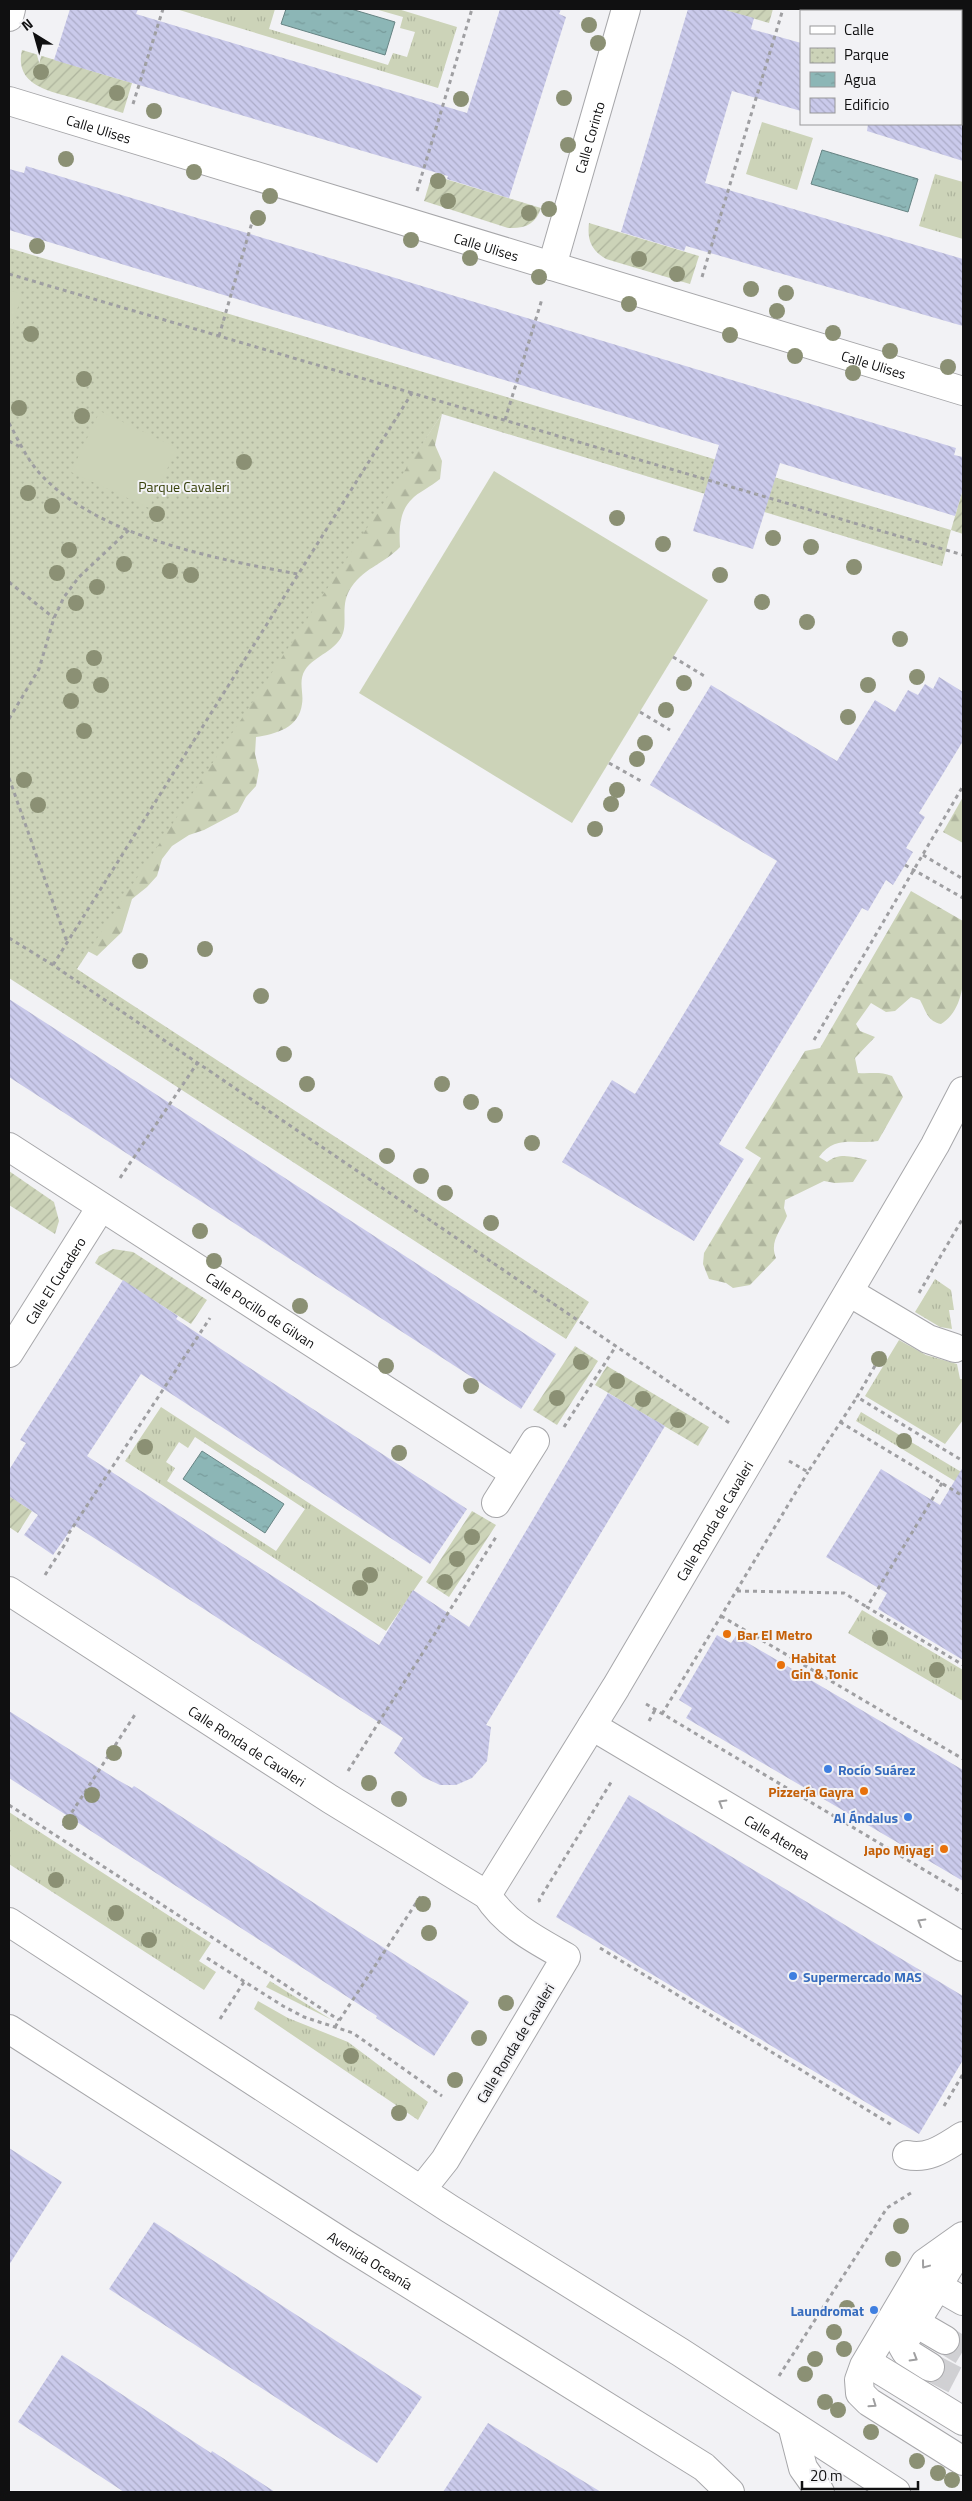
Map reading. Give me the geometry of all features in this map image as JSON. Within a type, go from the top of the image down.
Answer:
[{"type":"street","points":[[9,17],[11,9]]},
{"type":"street","name":"Calle Corinto","points":[[552,266],[626,9]]},
{"type":"street","name":"Calle Ulises","points":[[9,101],[963,390]]},
{"type":"street","name":"Calle Ronda de Cavaleri","points":[[935,1145],[963,1091]]},
{"type":"street","name":"Calle Ronda de Cavaleri","points":[[488,1894],[616,1687],[935,1145],[963,1102]]},
{"type":"street","name":"Calle Pocillo de Gilvan","points":[[9,1147],[514,1473]]},
{"type":"street","name":"Calle El Cucadero","points":[[9,1353],[101,1207]]},
{"type":"street","points":[[849,1292],[928,1339],[955,1348]]},
{"type":"street","points":[[496,1503],[535,1441]]},
{"type":"street","name":"Calle Ronda de Cavaleri","points":[[18,1597],[330,1799],[488,1894],[497,1910],[511,1924],[566,1957],[445,2160],[422,2189]]},
{"type":"street","name":"Calle Atenea","points":[[592,1726],[963,1947]]},
{"type":"street","points":[[9,1922],[450,2209],[762,2405],[896,2492]]},
{"type":"street","name":"Avenida Oceanía","points":[[9,2029],[336,2238],[704,2467],[730,2492]]},
{"type":"street","points":[[907,2155],[918,2157],[931,2155],[963,2136]]},
{"type":"street","points":[[963,2236],[925,2263],[866,2362],[859,2380],[860,2393],[869,2402],[963,2461]]},
{"type":"street","points":[[954,2266],[963,2301]]},
{"type":"street","points":[[930,2367],[906,2352],[902,2344],[914,2322],[954,2266]]},
{"type":"street","points":[[914,2322],[945,2340]]},
{"type":"street","points":[[866,2362],[963,2421]]},
{"type":"street","points":[[792,2425],[803,2468],[820,2492]]},
{"type":"path","points":[[124,136],[162,9]]},
{"type":"path","points":[[407,222],[472,9]]},
{"type":"path","points":[[692,309],[783,9]]},
{"type":"path","points":[[219,336],[265,179]]},
{"type":"path","points":[[505,420],[552,266]]},
{"type":"path","points":[[9,274],[963,555]]},
{"type":"path","points":[[54,965],[412,393]]},
{"type":"path","points":[[9,422],[22,448],[42,476],[63,494],[92,513],[129,530],[228,561],[298,574]]},
{"type":"path","points":[[9,441],[22,448]]},
{"type":"path","points":[[9,719],[39,669],[54,618],[64,597],[79,577],[129,530]]},
{"type":"path","points":[[9,582],[54,618]]},
{"type":"path","points":[[673,657],[706,677]]},
{"type":"path","points":[[640,712],[670,730]]},
{"type":"path","points":[[609,763],[641,782]]},
{"type":"path","points":[[9,778],[67,942]]},
{"type":"path","points":[[814,1040],[963,786]]},
{"type":"path","points":[[923,855],[963,879]]},
{"type":"path","points":[[905,865],[963,898]]},
{"type":"path","points":[[9,938],[54,965],[760,1443],[808,1472]]},
{"type":"path","points":[[101,1207],[198,1062]]},
{"type":"path","points":[[18,1597],[67,1541],[68,1533],[229,1290]]},
{"type":"path","points":[[535,1441],[566,1426],[616,1346]]},
{"type":"path","points":[[662,1714],[808,1472],[857,1397]]},
{"type":"path","points":[[840,1422],[963,1496]]},
{"type":"path","points":[[867,1607],[942,1483]]},
{"type":"path","points":[[330,1799],[504,1525],[496,1503]]},
{"type":"path","points":[[736,1591],[844,1593],[963,1665]]},
{"type":"path","points":[[721,1616],[963,1759]]},
{"type":"path","points":[[63,1826],[154,1685]]},
{"type":"path","points":[[616,1687],[963,1893]]},
{"type":"path","points":[[645,1726],[655,1710]]},
{"type":"path","points":[[541,1907],[539,1900],[615,1776]]},
{"type":"path","points":[[9,1806],[339,2020]]},
{"type":"path","points":[[335,2027],[440,1866]]},
{"type":"path","points":[[593,1944],[900,2129]]},
{"type":"path","points":[[207,1958],[283,2006],[353,2034],[443,2097]]},
{"type":"path","points":[[220,2019],[244,1982]]},
{"type":"path","points":[[211,2014],[228,2024]]},
{"type":"path","points":[[943,2107],[963,2074]]},
{"type":"path","points":[[762,2405],[887,2208],[921,2187]]},
{"type":"green space","points":[[176,9],[275,9],[269,29],[388,65],[393,53],[407,57],[415,32],[400,28],[403,17],[375,9],[398,9],[457,27],[438,88]]},
{"type":"green space","points":[[721,9],[773,9],[769,23]]},
{"type":"green space","points":[[22,50],[132,83],[123,113],[44,89],[28,79],[23,71],[21,62]]},
{"type":"green space","points":[[762,122],[813,138],[797,190],[746,174]]},
{"type":"green space","points":[[935,174],[963,182],[963,239],[919,226]]},
{"type":"green space","points":[[432,175],[541,208],[533,222],[520,228],[508,228],[424,201]]},
{"type":"green space","points":[[589,223],[699,256],[690,284],[606,259],[591,244]]},
{"type":"green space","name":"Parque Cavaleri","points":[[9,248],[951,530],[942,566],[442,414],[77,969],[589,1302],[566,1339],[9,978]]},
{"type":"green space","points":[[9,290],[22,294],[9,336]]},
{"type":"green space","points":[[100,411],[177,448],[149,508],[71,472]]},
{"type":"green space","points":[[442,414],[435,445],[442,461],[440,479],[417,494],[404,509],[401,522],[400,547],[360,577],[349,591],[345,602],[344,629],[340,639],[331,649],[314,660],[303,674],[302,704],[296,719],[279,732],[256,737],[255,754],[259,770],[256,786],[246,797],[238,812],[204,830],[189,835],[172,846],[162,859],[157,876],[132,899],[122,932],[97,956],[82,948]]},
{"type":"green space","points":[[494,471],[708,600],[572,823],[359,693]]},
{"type":"green space","points":[[963,489],[963,534],[951,530]]},
{"type":"green space","points":[[963,797],[963,843],[943,832]]},
{"type":"green space","points":[[911,891],[963,921],[964,977],[958,1004],[951,1015],[941,1024],[936,1023],[930,1018],[920,1000],[911,997],[895,1011],[886,1012],[871,1003],[856,1024],[860,1031],[875,1037],[855,1058],[858,1073],[879,1073],[892,1076],[903,1097],[878,1141],[839,1143],[832,1145],[819,1157],[827,1162],[841,1156],[867,1160],[853,1182],[835,1183],[824,1181],[785,1200],[784,1208],[787,1216],[775,1241],[774,1252],[776,1258],[750,1285],[733,1288],[726,1283],[709,1279],[703,1264],[704,1253],[761,1158],[745,1148],[805,1051],[820,1048]]},
{"type":"green space","points":[[9,1171],[54,1202],[59,1221],[55,1234],[9,1205]]},
{"type":"green space","points":[[113,1249],[133,1252],[207,1300],[191,1324],[95,1263],[99,1256]]},
{"type":"green space","points":[[935,1279],[951,1290],[954,1310],[949,1310],[952,1329],[940,1327],[915,1312]]},
{"type":"green space","points":[[899,1340],[926,1355],[957,1364],[960,1379],[963,1379],[963,1420],[945,1444],[865,1396]]},
{"type":"green space","points":[[575,1346],[598,1361],[557,1425],[533,1410]]},
{"type":"green space","points":[[607,1366],[709,1427],[698,1446],[595,1385]]},
{"type":"green space","points":[[161,1407],[423,1577],[386,1631],[125,1461]],"holes":[[[195,1437],[305,1509],[276,1551],[167,1481],[175,1468],[166,1462],[179,1442],[188,1448]]]},
{"type":"green space","points":[[861,1412],[963,1473],[963,1486],[856,1421]]},
{"type":"green space","points":[[9,1496],[32,1511],[18,1533],[9,1527]]},
{"type":"green space","points":[[472,1511],[496,1525],[449,1597],[426,1582]]},
{"type":"green space","points":[[862,1610],[963,1670],[963,1701],[848,1633]]},
{"type":"green space","points":[[9,1812],[211,1943],[199,1961],[216,1972],[204,1990],[9,1864]]},
{"type":"green space","points":[[270,1981],[332,2020],[266,1987]]},
{"type":"green space","points":[[258,2001],[288,2018],[348,2042],[428,2102],[418,2120],[254,2009]]},
{"type":"water","points":[[286,9],[351,9],[395,22],[385,55],[281,24]]},
{"type":"water","points":[[822,150],[918,179],[908,212],[811,184]]},
{"type":"water","points":[[202,1451],[284,1504],[265,1533],[183,1479]]},
{"type":"building","points":[[70,9],[138,9],[136,14],[467,113],[500,9],[561,9],[559,14],[566,17],[509,198],[447,179],[448,176],[54,60]]},
{"type":"building","points":[[688,9],[721,9],[754,18],[751,29],[800,43],[800,111],[732,91],[705,183],[963,259],[963,326],[686,246],[684,251],[621,232]]},
{"type":"building","points":[[963,124],[963,161],[867,131],[868,125]]},
{"type":"building","points":[[26,166],[956,448],[954,455],[963,457],[963,489],[955,516],[780,463],[753,549],[693,531],[719,445],[9,230],[9,169],[24,173]]},
{"type":"building","points":[[939,677],[963,692],[963,741],[919,813],[925,817],[906,848],[913,852],[893,885],[886,880],[868,911],[862,908],[719,1144],[744,1159],[694,1241],[562,1162],[612,1080],[635,1094],[777,861],[650,785],[711,685],[837,761],[875,700],[895,712],[908,690],[918,695],[925,684],[933,689]]},
{"type":"building","points":[[9,999],[556,1354],[521,1409],[9,1077]]},
{"type":"building","points":[[123,1280],[178,1316],[176,1319],[236,1359],[467,1509],[430,1564],[141,1374],[87,1456],[379,1645],[413,1590],[469,1627],[608,1393],[665,1426],[486,1725],[491,1727],[487,1761],[472,1778],[456,1785],[440,1785],[423,1777],[394,1753],[403,1738],[74,1525],[53,1555],[24,1535],[38,1515],[9,1496],[9,1470],[26,1443],[20,1440]]},
{"type":"building","points":[[963,1467],[963,1660],[878,1609],[887,1593],[826,1557],[881,1469],[940,1505]]},
{"type":"building","points":[[717,1635],[731,1643],[736,1636],[963,1770],[963,1881],[686,1718],[692,1708],[679,1700]]},
{"type":"building","points":[[9,1711],[116,1779],[132,1788],[134,1786],[469,2002],[434,2056],[376,2018],[377,2016],[9,1778]]},
{"type":"building","points":[[629,1795],[963,1996],[963,2060],[919,2134],[556,1917]]},
{"type":"building","points":[[9,2148],[62,2182],[9,2265]]},
{"type":"building","points":[[154,2222],[422,2397],[377,2463],[109,2289]]},
{"type":"building","points":[[62,2355],[211,2453],[212,2451],[275,2492],[124,2492],[18,2422]]},
{"type":"building","points":[[488,2423],[601,2492],[443,2492]]},
{"type":"tunnel","points":[[945,2340],[963,2351]]},
{"type":"tunnel","points":[[930,2367],[963,2384]]},
{"type":"place","name":"Bar El Metro","points":[[727,1634]]},
{"type":"place","name":"Habitat Gin & Tonic","points":[[781,1665]]},
{"type":"place","name":"Rocío Suárez","points":[[828,1769]]},
{"type":"place","name":"Pizzería Gayra","points":[[864,1791]]},
{"type":"place","name":"Al Ándalus","points":[[908,1817]]},
{"type":"place","name":"Japo Miyagi","points":[[944,1849]]},
{"type":"place","name":"Supermercado MAS","points":[[793,1976]]},
{"type":"place","name":"Laundromat","points":[[874,2310]]}]
